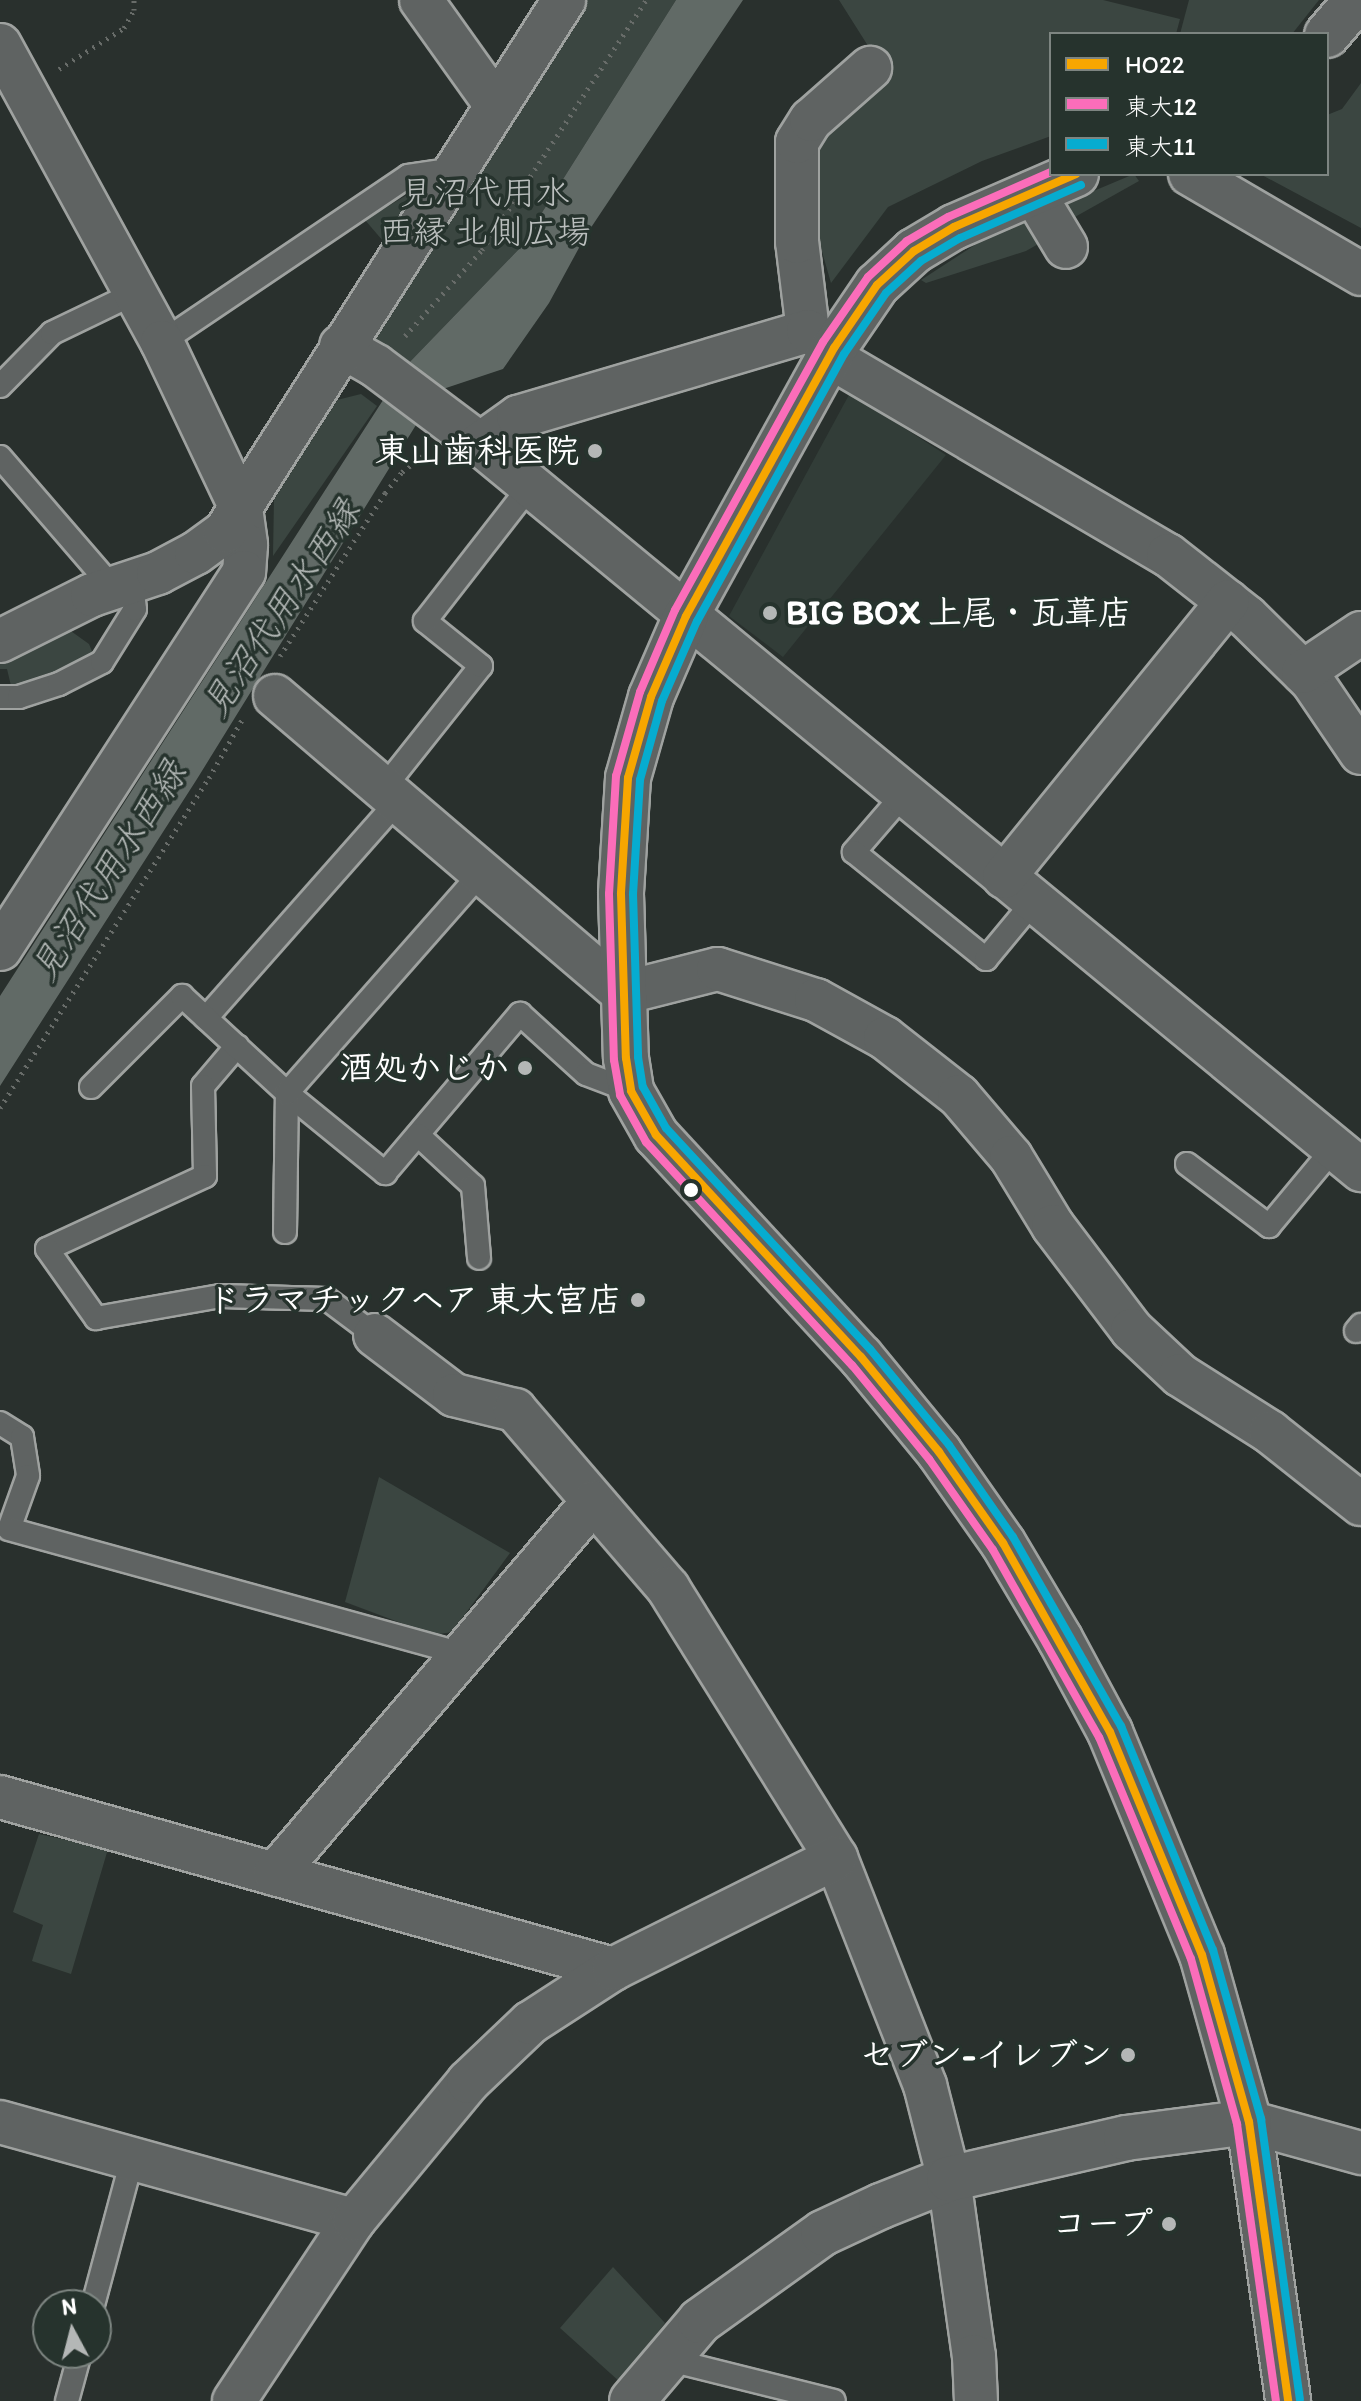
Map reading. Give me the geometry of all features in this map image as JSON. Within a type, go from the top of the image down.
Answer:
[{"type":"street","points":[[421,0],[496,105]]},
{"type":"street","points":[[0,641],[92,595],[123,586],[196,553],[225,532],[241,508],[371,353],[455,169],[564,0]]},
{"type":"street","points":[[0,45],[162,342],[241,508],[246,545],[244,572],[0,949]]},
{"type":"street","points":[[870,68],[811,120],[797,142],[797,242],[824,345],[1168,555],[1228,601],[1303,672],[1361,753]]},
{"type":"street","points":[[1071,176],[954,227],[914,251],[877,285],[824,345],[686,616],[651,697],[628,778],[621,894],[623,993],[631,1091],[656,1135],[861,1357],[939,1452],[1003,1543],[1110,1732],[1163,1854],[1202,1955],[1249,2122],[1288,2401]]},
{"type":"street","points":[[1193,176],[1361,274]]},
{"type":"street","points":[[1033,192],[1066,247]]},
{"type":"street","points":[[465,433],[518,417],[824,345]]},
{"type":"street","points":[[371,353],[686,616],[1348,1159]]},
{"type":"street","points":[[1019,889],[1228,601]]},
{"type":"street","points":[[1303,672],[1361,633]]},
{"type":"street","points":[[267,688],[623,993]]},
{"type":"street","points":[[623,993],[718,969],[816,1000],[885,1038],[959,1096],[1003,1147],[1053,1226],[1132,1330],[1180,1375],[1270,1432],[1361,1504]]},
{"type":"street","points":[[375,1335],[454,1395],[515,1410],[668,1588],[836,1858],[925,2085],[949,2179],[974,2356],[976,2401]]},
{"type":"street","points":[[275,1874],[593,1502]]},
{"type":"street","points":[[0,1797],[613,1969]]},
{"type":"street","points":[[234,2401],[354,2220],[468,2082],[530,2023],[613,1969],[836,1858]]},
{"type":"street","points":[[0,2122],[354,2220]]},
{"type":"street","points":[[632,2401],[700,2321],[823,2233],[949,2179],[1126,2138],[1249,2122],[1361,2153]]},
{"type":"lane","points":[[162,342],[408,176],[455,169]]},
{"type":"lane","points":[[0,386],[52,333],[135,293]]},
{"type":"lane","points":[[0,457],[123,586],[135,609],[102,662],[59,684],[19,697],[0,697]]},
{"type":"lane","points":[[206,1018],[390,796],[481,666],[425,621],[530,486]]},
{"type":"lane","points":[[904,794],[854,852],[986,959],[1019,889]]},
{"type":"lane","points":[[285,1232],[287,1093],[481,873]]},
{"type":"lane","points":[[91,1087],[182,996],[287,1093],[385,1173],[520,1014],[586,1074],[631,1091]]},
{"type":"lane","points":[[237,1046],[203,1086],[205,1176],[47,1249],[96,1318],[221,1296],[327,1299],[375,1335]]},
{"type":"lane","points":[[418,1135],[473,1186],[479,1258]]},
{"type":"lane","points":[[1187,1164],[1269,1226],[1348,1159]]},
{"type":"lane","points":[[0,1423],[22,1437],[28,1476],[9,1529],[463,1654]]},
{"type":"lane","points":[[97,2289],[132,2159]]},
{"type":"lane","points":[[666,2359],[834,2401]]},
{"type":"lane","points":[[67,2401],[76,2369]]},
{"type":"path","points":[[25,91],[124,28],[134,10],[134,0]]},
{"type":"path","points":[[371,353],[482,250],[646,0]]},
{"type":"path","points":[[0,1108],[267,688],[396,478],[436,443],[465,433]]},
{"type":"shaded area","points":[[850,393],[946,455],[783,657],[729,616]]},
{"type":"green space","name":"見沼代用水 西縁 北側広場","points":[[564,0],[676,0],[519,249],[403,369],[349,333]]},
{"type":"green space","points":[[839,0],[1103,0],[1180,19],[1177,32],[1049,32],[1049,137],[982,161],[888,207],[831,283],[815,227],[819,144],[889,79]]},
{"type":"green space","points":[[1189,0],[1319,0],[1294,32],[1181,32]]},
{"type":"green space","points":[[1361,83],[1361,228],[1264,176],[1329,176],[1329,114],[1342,109]]},
{"type":"green space","points":[[1129,176],[1135,176],[1139,181],[1066,222],[1058,206]]},
{"type":"green space","points":[[432,180],[395,255],[365,220]]},
{"type":"green space","points":[[1030,219],[1040,243],[1026,251],[926,283],[921,280],[984,239]]},
{"type":"green space","points":[[361,394],[377,406],[273,556],[274,499],[337,400]]},
{"type":"green space","points":[[68,629],[89,644],[96,661],[12,690],[7,669],[0,669],[0,650]]},
{"type":"green space","points":[[379,1477],[510,1553],[452,1632],[433,1635],[345,1602]]},
{"type":"green space","points":[[39,1834],[108,1849],[71,1974],[32,1961],[43,1925],[13,1912]]},
{"type":"green space","points":[[613,2267],[665,2323],[620,2382],[560,2328]]},
{"type":"water","points":[[676,0],[743,0],[586,235],[549,303],[503,369],[437,391],[197,779],[0,1086],[0,996],[403,369],[519,249]]},
{"type":"transit line","name":"東大12","points":[[1049,173],[948,217],[907,241],[868,277],[823,342],[675,610],[640,692],[616,776],[609,894],[614,1060],[620,1095],[646,1142],[852,1365],[929,1459],[993,1550],[1099,1737],[1191,1959],[1237,2124],[1276,2401]]},
{"type":"transit line","name":"HO22","points":[[1071,176],[954,227],[914,251],[877,285],[834,348],[686,616],[651,697],[628,778],[621,894],[626,1058],[631,1091],[656,1135],[861,1357],[939,1452],[1003,1543],[1110,1732],[1202,1955],[1249,2122],[1288,2401]]},
{"type":"transit line","name":"東大11","points":[[1081,185],[960,238],[921,261],[886,293],[844,354],[697,621],[662,701],[640,780],[633,894],[638,1057],[643,1087],[666,1128],[870,1349],[949,1445],[1013,1537],[1121,1726],[1213,1950],[1261,2119],[1300,2399]]},
{"type":"place","name":"東山歯科医院","points":[[595,451]]},
{"type":"place","name":"BIG BOX 上尾・瓦葺店","points":[[770,613]]},
{"type":"place","name":"酒処かじか","points":[[525,1068]]},
{"type":"place","name":"ドラマチックヘア 東大宮店","points":[[638,1300]]},
{"type":"place","name":"セブン-イレブン","points":[[1128,2055]]},
{"type":"place","name":"コープ","points":[[1169,2224]]},
{"type":"water label","name":"見沼代用水西縁","points":[[281,608]]},
{"type":"water label","name":"見沼代用水西緑","points":[[108,871]]}]
